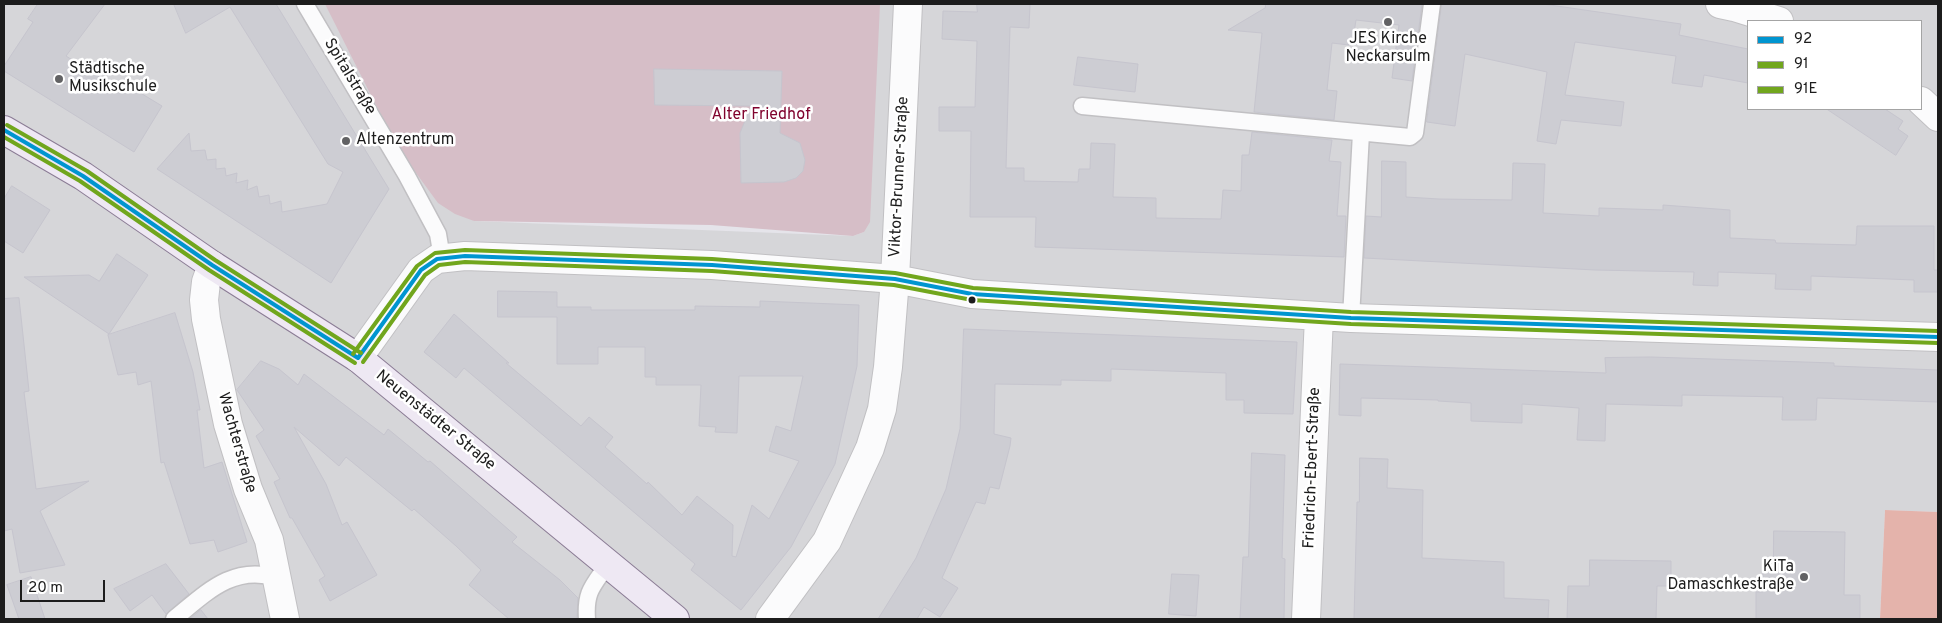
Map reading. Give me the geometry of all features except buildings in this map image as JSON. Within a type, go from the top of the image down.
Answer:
[{"type":"main road","name":"Neuenstädter Straße","points":[[4,130],[83,176],[212,265],[358,358],[675,619]]},
{"type":"street","name":"Viktor-Brunner-Straße","points":[[770,619],[827,541],[870,448],[883,403],[888,367],[895,279],[908,4]]},
{"type":"street","points":[[1720,4],[1776,20]]},
{"type":"street","points":[[1922,102],[1938,117]]},
{"type":"street","points":[[358,358],[421,270],[437,258],[465,256],[712,265],[895,279],[972,294],[1351,318],[1938,337]]},
{"type":"street","name":"Wachterstraße","points":[[212,265],[206,282],[204,300],[206,319],[228,424],[248,490],[268,540],[278,578],[285,619]]},
{"type":"street","name":"Friedrich-Ebert-Straße","points":[[1306,619],[1319,316]]},
{"type":"lane","name":"Spitalstraße","points":[[306,4],[407,176],[438,234],[442,258]]},
{"type":"lane","points":[[1082,106],[1410,137],[1415,133],[1432,4]]},
{"type":"lane","points":[[1351,318],[1361,133]]},
{"type":"lane","points":[[587,619],[588,592],[608,564]]},
{"type":"lane","points":[[174,619],[210,590],[238,576],[263,574],[278,578]]},
{"type":"shaded area","points":[[4,4],[327,4],[474,221],[853,236],[864,232],[874,4],[1938,4],[1938,512],[1885,510],[1880,619],[4,619]]},
{"type":"shaded area","points":[[1885,510],[1938,512],[1938,619],[1880,619]]},
{"type":"green space","name":"Alter Friedhof","points":[[325,4],[880,4],[870,222],[864,232],[853,236],[711,225],[474,221],[455,214],[438,203],[397,147]]},
{"type":"transit line","name":"91E","points":[[7,125],[87,171],[215,260],[361,353]]},
{"type":"transit line","name":"92","points":[[4,130],[83,176],[212,265],[358,358]]},
{"type":"transit line","name":"91","points":[[4,137],[80,181],[209,270],[355,363]]},
{"type":"transit line","name":"91E","points":[[353,354],[417,266],[435,253],[465,250],[712,259],[895,273],[973,288],[1351,312],[1938,331]]},
{"type":"transit line","name":"92","points":[[358,358],[421,270],[437,259],[465,256],[712,265],[895,279],[972,294],[1351,318],[1938,337]]},
{"type":"transit line","name":"91","points":[[363,362],[425,275],[439,265],[465,262],[712,271],[894,285],[972,300],[1351,324],[1938,343]]},
{"type":"place","name":"JES Kirche Neckarsulm","points":[[1388,22]]},
{"type":"place","name":"Städtische Musikschule","points":[[59,79]]},
{"type":"place","name":"Altenzentrum","points":[[346,141]]},
{"type":"place","name":"KiTa Damaschkestraße","points":[[1804,577]]}]
